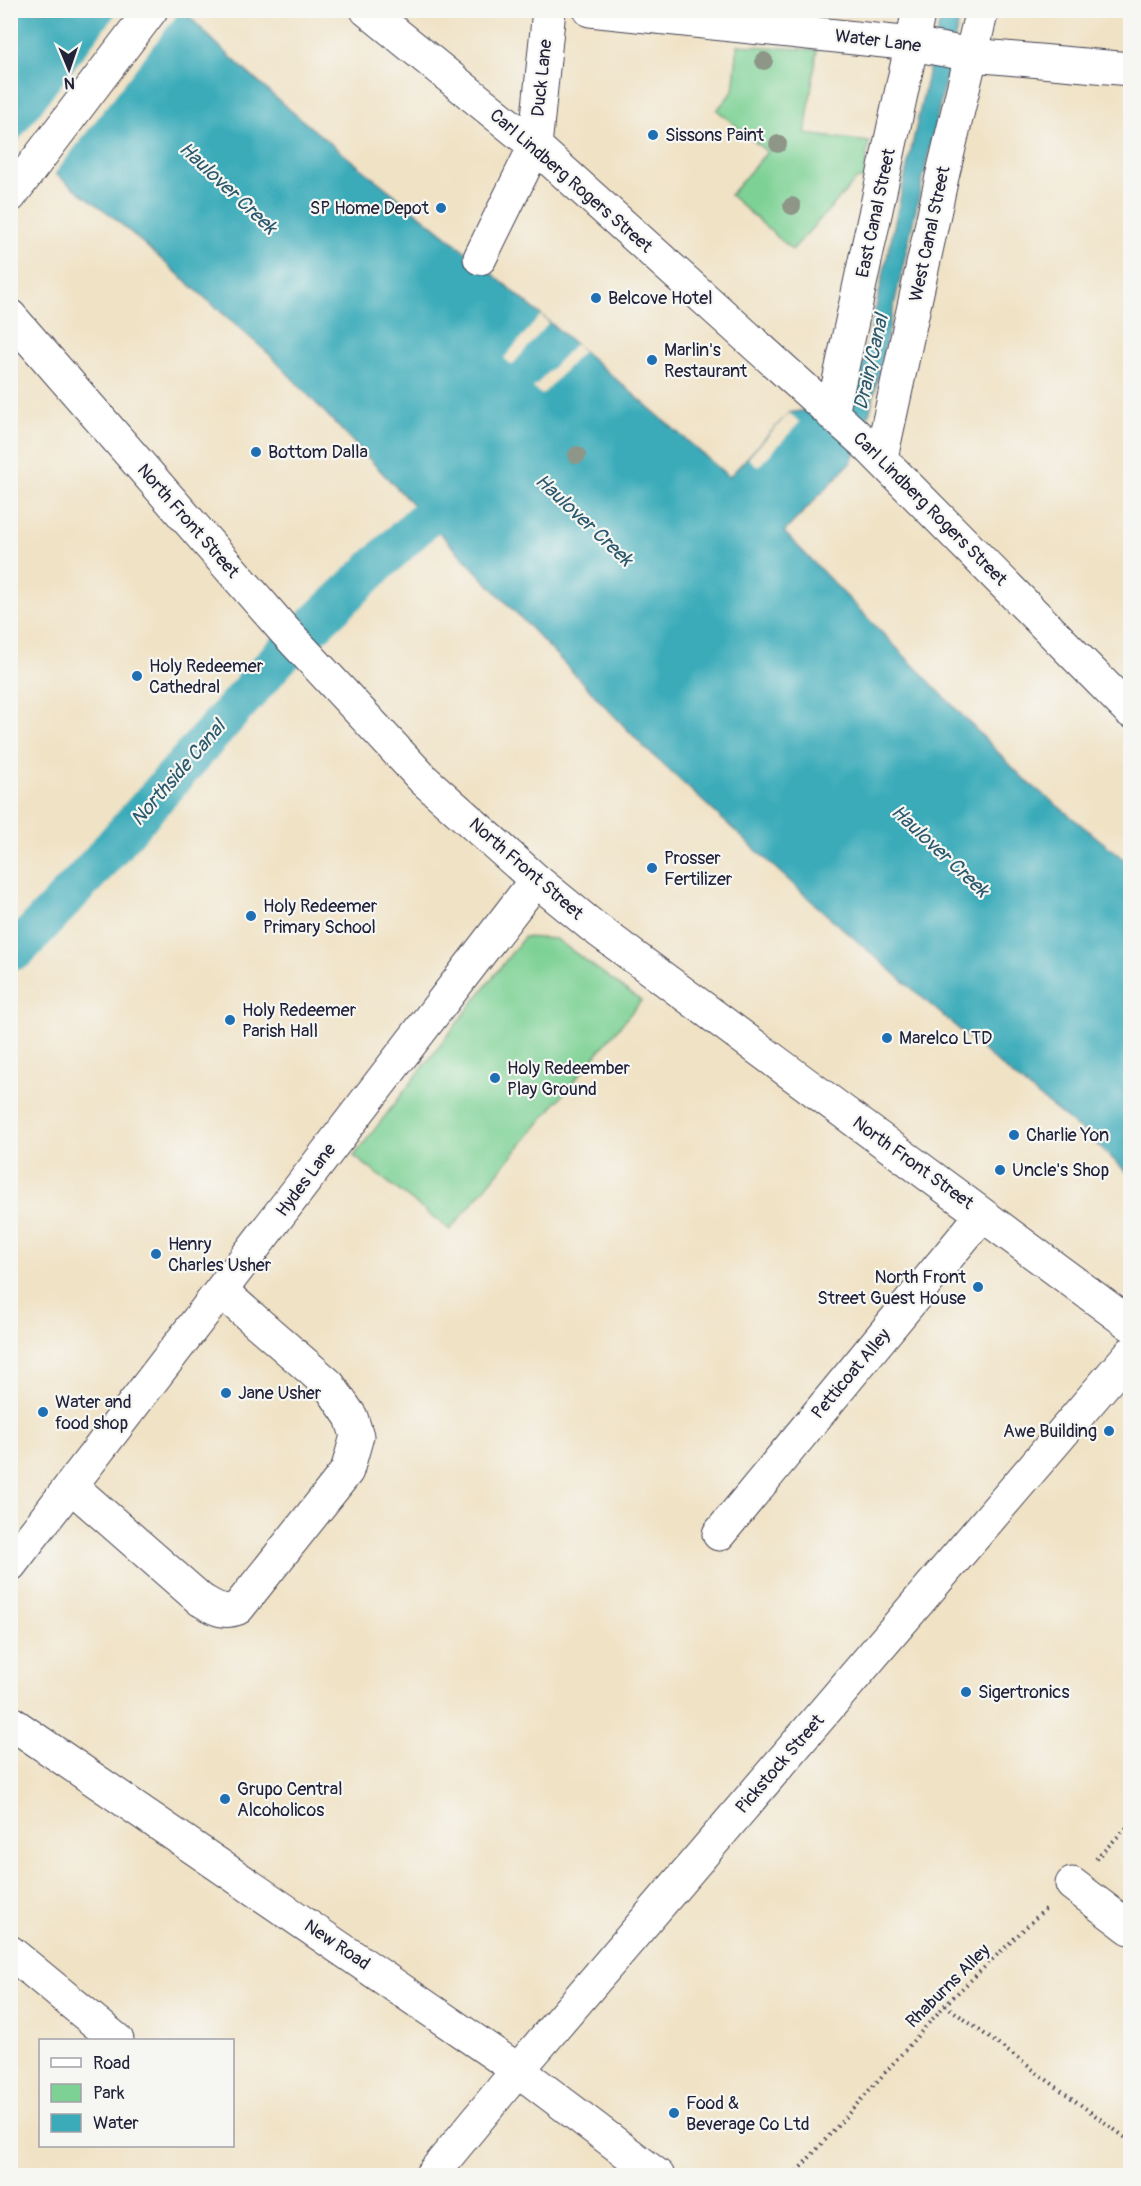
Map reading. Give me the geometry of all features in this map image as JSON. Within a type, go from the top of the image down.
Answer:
[{"type":"street","points":[[10,196],[151,10]]},
{"type":"street","name":"Carl Lindberg Rogers Street","points":[[367,10],[535,146],[874,452],[1131,711]]},
{"type":"street","name":"Duck Lane","points":[[535,146],[549,10]]},
{"type":"street","name":"Water Lane","points":[[590,10],[1131,69]]},
{"type":"street","name":"East Canal Street","points":[[836,418],[943,50],[919,10]]},
{"type":"street","name":"West Canal Street","points":[[874,452],[942,177],[943,50],[982,10]]},
{"type":"street","points":[[480,258],[535,146]]},
{"type":"street","name":"North Front Street","points":[[10,316],[283,629],[424,780],[536,880],[591,925],[1131,1324]]},
{"type":"street","name":"Hydes Lane","points":[[10,1565],[536,880]]},
{"type":"street","name":"Petticoat Alley","points":[[719,1534],[982,1215]]},
{"type":"street","points":[[71,1486],[201,1600],[220,1612],[229,1612],[238,1608],[347,1471],[357,1436],[351,1417],[328,1385],[221,1291]]},
{"type":"street","name":"Pickstock Street","points":[[431,2175],[518,2070],[1131,1353]]},
{"type":"street","name":"New Road","points":[[10,1722],[518,2070],[658,2175]]},
{"type":"street","points":[[1072,1884],[1131,1928]]},
{"type":"street","points":[[16,1968],[116,2039]]},
{"type":"path","name":"Rhaburns Alley","points":[[793,2175],[945,2004],[1072,1884],[1131,1824]]},
{"type":"path","points":[[945,2004],[1131,2141]]},
{"type":"green space","points":[[738,45],[817,50],[805,134],[869,142],[863,180],[857,179],[792,250],[730,195],[767,152],[717,110],[733,91]]},
{"type":"green space","name":"Holy Redeember Play Ground","points":[[524,937],[556,939],[641,1001],[450,1230],[354,1156]]},
{"type":"water","points":[[10,11],[184,11],[283,104],[494,275],[729,477],[789,413],[855,401],[942,11],[961,11],[870,411],[851,462],[784,532],[1024,779],[1130,864],[1130,1175],[1087,1135],[1007,1071],[818,907],[645,748],[270,355],[112,216],[30,155],[11,136]]},
{"type":"pier","points":[[118,11],[180,11],[53,176],[28,158],[15,145]]},
{"type":"pier","points":[[541,315],[549,323],[512,365],[504,358]]},
{"type":"pier","points":[[575,344],[583,351],[542,395],[533,388]]},
{"type":"pier","points":[[789,413],[800,422],[758,467],[748,458]]},
{"type":"waterway","name":"Northside Canal","points":[[10,949],[17,950],[85,878],[277,660],[464,482]]},
{"type":"place","name":"Sissons Paint","points":[[653,135]]},
{"type":"place","name":"SP Home Depot","points":[[441,208]]},
{"type":"place","name":"Belcove Hotel","points":[[596,298]]},
{"type":"place","name":"Marlin's Restaurant","points":[[652,360]]},
{"type":"place","name":"Bottom Dalla","points":[[256,452]]},
{"type":"place","name":"Holy Redeemer Cathedral","points":[[137,676]]},
{"type":"place","name":"Prosser Fertilizer","points":[[652,868]]},
{"type":"place","name":"Holy Redeemer Primary School","points":[[251,916]]},
{"type":"place","name":"Holy Redeemer Parish Hall","points":[[230,1020]]},
{"type":"place","name":"Marelco LTD","points":[[887,1038]]},
{"type":"place","name":"Holy Redeember Play Ground","points":[[495,1078]]},
{"type":"place","name":"Charlie Yon","points":[[1014,1135]]},
{"type":"place","name":"Uncle's Shop","points":[[1000,1170]]},
{"type":"place","name":"Henry Charles Usher","points":[[156,1254]]},
{"type":"place","name":"North Front Street Guest House","points":[[978,1287]]},
{"type":"place","name":"Jane Usher","points":[[226,1393]]},
{"type":"place","name":"Water and food shop","points":[[43,1412]]},
{"type":"place","name":"Awe Building","points":[[1109,1431]]},
{"type":"place","name":"Sigertronics","points":[[966,1692]]},
{"type":"place","name":"Grupo Central Alcoholicos","points":[[225,1799]]},
{"type":"place","name":"Food & Beverage Co Ltd","points":[[674,2113]]},
{"type":"water label","name":"Haulover Creek","points":[[228,188]]},
{"type":"water label","name":"Drain/Canal","points":[[871,362]]},
{"type":"water label","name":"Haulover Creek","points":[[584,520]]},
{"type":"water label","name":"Haulover Creek","points":[[940,851]]}]
